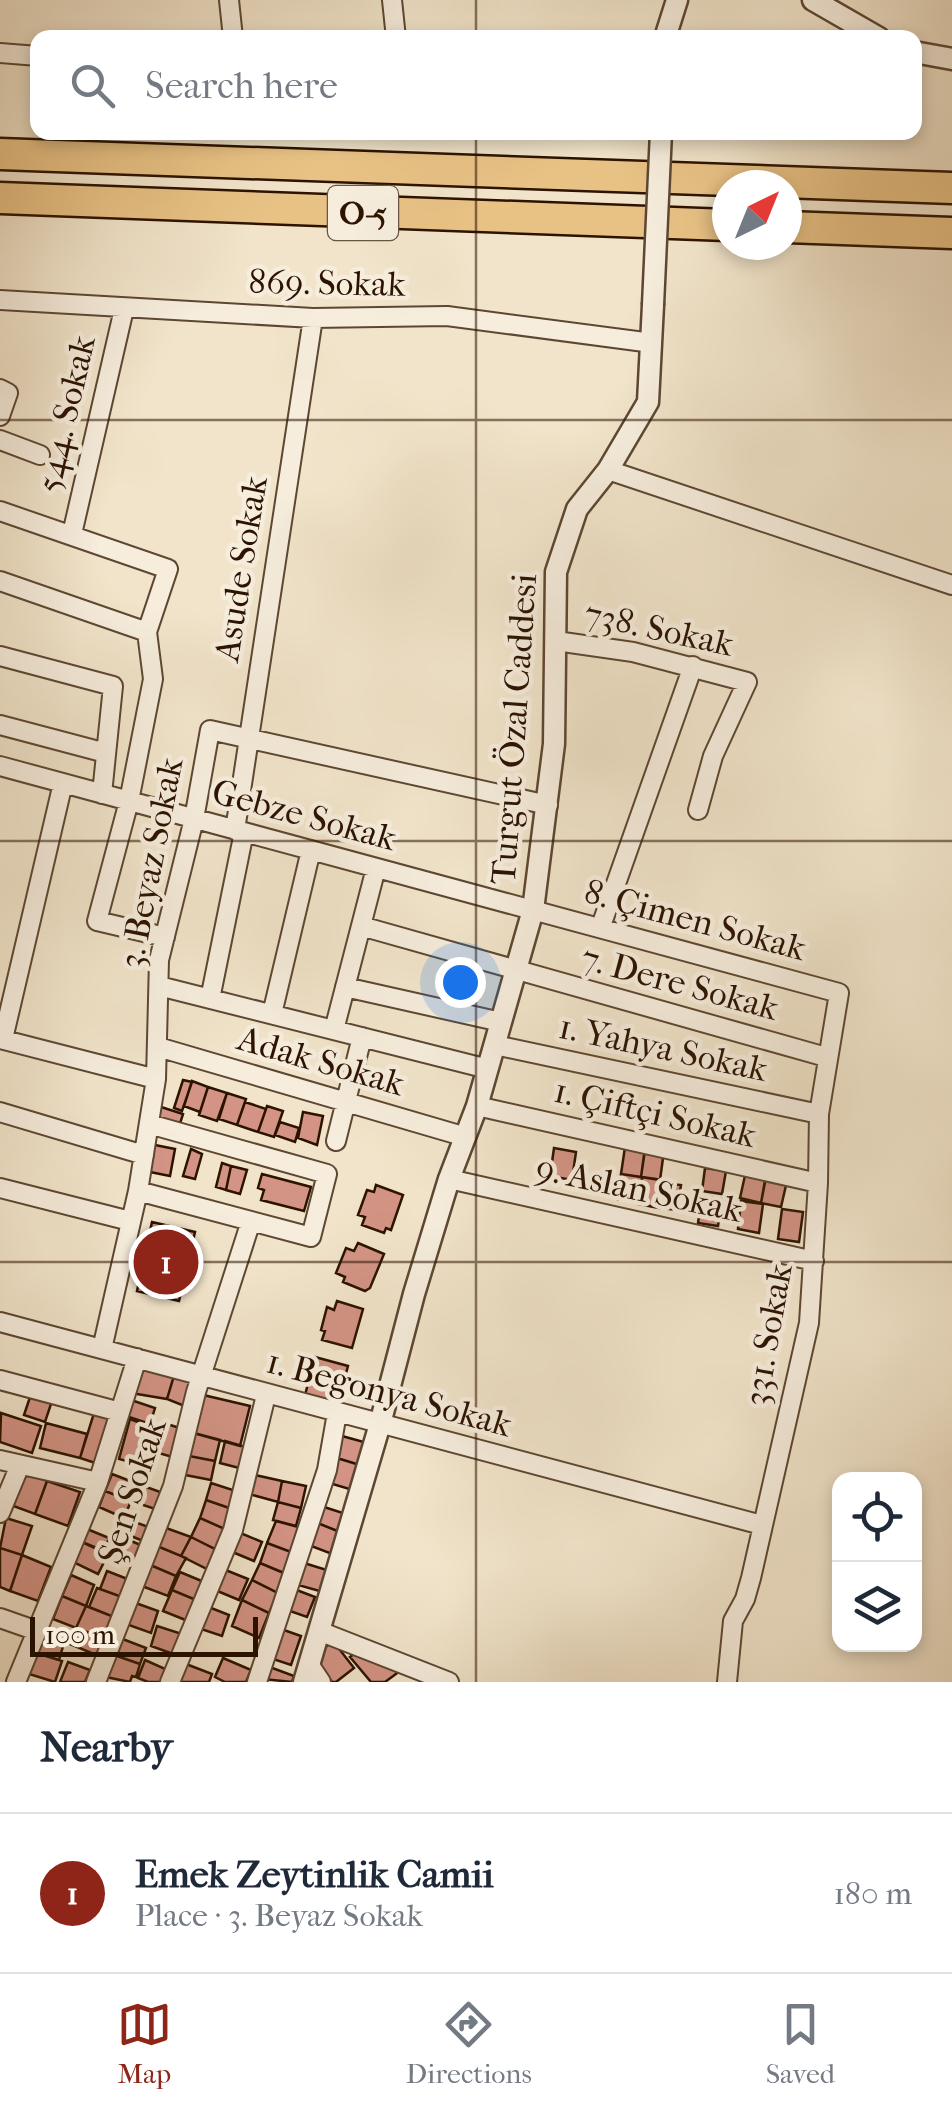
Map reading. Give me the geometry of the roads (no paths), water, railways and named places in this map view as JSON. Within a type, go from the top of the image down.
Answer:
[{"type":"highway","name":"O-5","points":[[0,154],[952,188]]},
{"type":"highway","name":"O-5","points":[[0,198],[712,224]]},
{"type":"highway","points":[[802,228],[952,233]]},
{"type":"street","points":[[228,0],[232,30]]},
{"type":"street","points":[[392,0],[395,30]]},
{"type":"street","points":[[667,30],[676,0]]},
{"type":"street","points":[[813,0],[865,30]]},
{"type":"street","points":[[0,53],[30,55]]},
{"type":"street","points":[[922,53],[952,59]]},
{"type":"street","name":"Turgut Özal Caddesi","points":[[306,1673],[414,1294],[477,1106],[533,910],[554,744],[556,572],[577,509],[608,470],[648,402],[660,140]]},
{"type":"street","name":"869. Sokak","points":[[0,300],[313,318],[447,316],[652,343]]},
{"type":"street","name":"544. Sokak","points":[[72,534],[124,310]]},
{"type":"street","name":"Asude Sokak","points":[[210,998],[240,831],[248,738],[313,318]]},
{"type":"street","points":[[0,389],[8,393],[0,416]]},
{"type":"street","points":[[0,440],[40,455]]},
{"type":"street","points":[[608,470],[952,586]]},
{"type":"street","points":[[0,511],[168,570],[147,632],[153,679],[98,921],[164,937]]},
{"type":"street","points":[[0,582],[147,632]]},
{"type":"street","name":"738. Sokak","points":[[556,640],[633,652],[747,682],[714,756],[698,810]]},
{"type":"street","points":[[0,656],[113,686],[102,794]]},
{"type":"street","points":[[601,926],[693,666]]},
{"type":"street","points":[[0,725],[106,753]]},
{"type":"street","name":"3. Beyaz Sokak","points":[[102,1349],[138,1191],[156,1079],[159,960],[194,819],[210,730],[548,806]]},
{"type":"street","name":"Gebze Sokak","points":[[0,766],[533,910]]},
{"type":"street","points":[[63,783],[1,1039],[156,1079]]},
{"type":"street","points":[[272,1014],[311,850]]},
{"type":"street","points":[[334,1030],[376,868]]},
{"type":"street","name":"8. Çimen Sokak","points":[[533,910],[840,993]]},
{"type":"street","name":"7. Dere Sokak","points":[[361,926],[826,1057]]},
{"type":"street","points":[[158,986],[488,1069]]},
{"type":"street","points":[[345,987],[501,1022]]},
{"type":"street","name":"331. Sokak","points":[[727,1682],[733,1621],[745,1599],[809,1323],[818,1114],[840,993]]},
{"type":"street","points":[[336,1141],[362,1037]]},
{"type":"street","name":"Adak Sokak","points":[[158,1046],[466,1137]]},
{"type":"street","name":"1. Yahya Sokak","points":[[494,1046],[818,1114]]},
{"type":"street","name":"1. Çiftçi Sokak","points":[[477,1106],[818,1183]]},
{"type":"street","points":[[0,1112],[144,1154]]},
{"type":"street","points":[[138,1191],[311,1237],[327,1174],[149,1124]]},
{"type":"street","name":"9. Aslan Sokak","points":[[450,1179],[814,1262]]},
{"type":"street","points":[[0,1188],[130,1221]]},
{"type":"street","name":"Şen Sokak","points":[[96,1682],[173,1486],[196,1392],[251,1221]]},
{"type":"street","name":"1. Begonya Sokak","points":[[0,1322],[762,1525]]},
{"type":"street","points":[[0,1678],[13,1682],[37,1631],[98,1482],[137,1358]]},
{"type":"street","points":[[0,1380],[120,1412]]},
{"type":"street","points":[[170,1682],[233,1530],[266,1395]]},
{"type":"street","points":[[257,1682],[326,1470],[338,1413]]},
{"type":"street","points":[[0,1460],[98,1482]]},
{"type":"street","points":[[0,1513],[20,1465]]},
{"type":"street","points":[[0,1618],[37,1631]]},
{"type":"street","points":[[320,1631],[408,1675],[449,1682]]},
{"type":"street","points":[[306,1673],[321,1682]]},
{"type":"place","name":"Emek Zeytinlik Camii","points":[[166,1262]]}]
